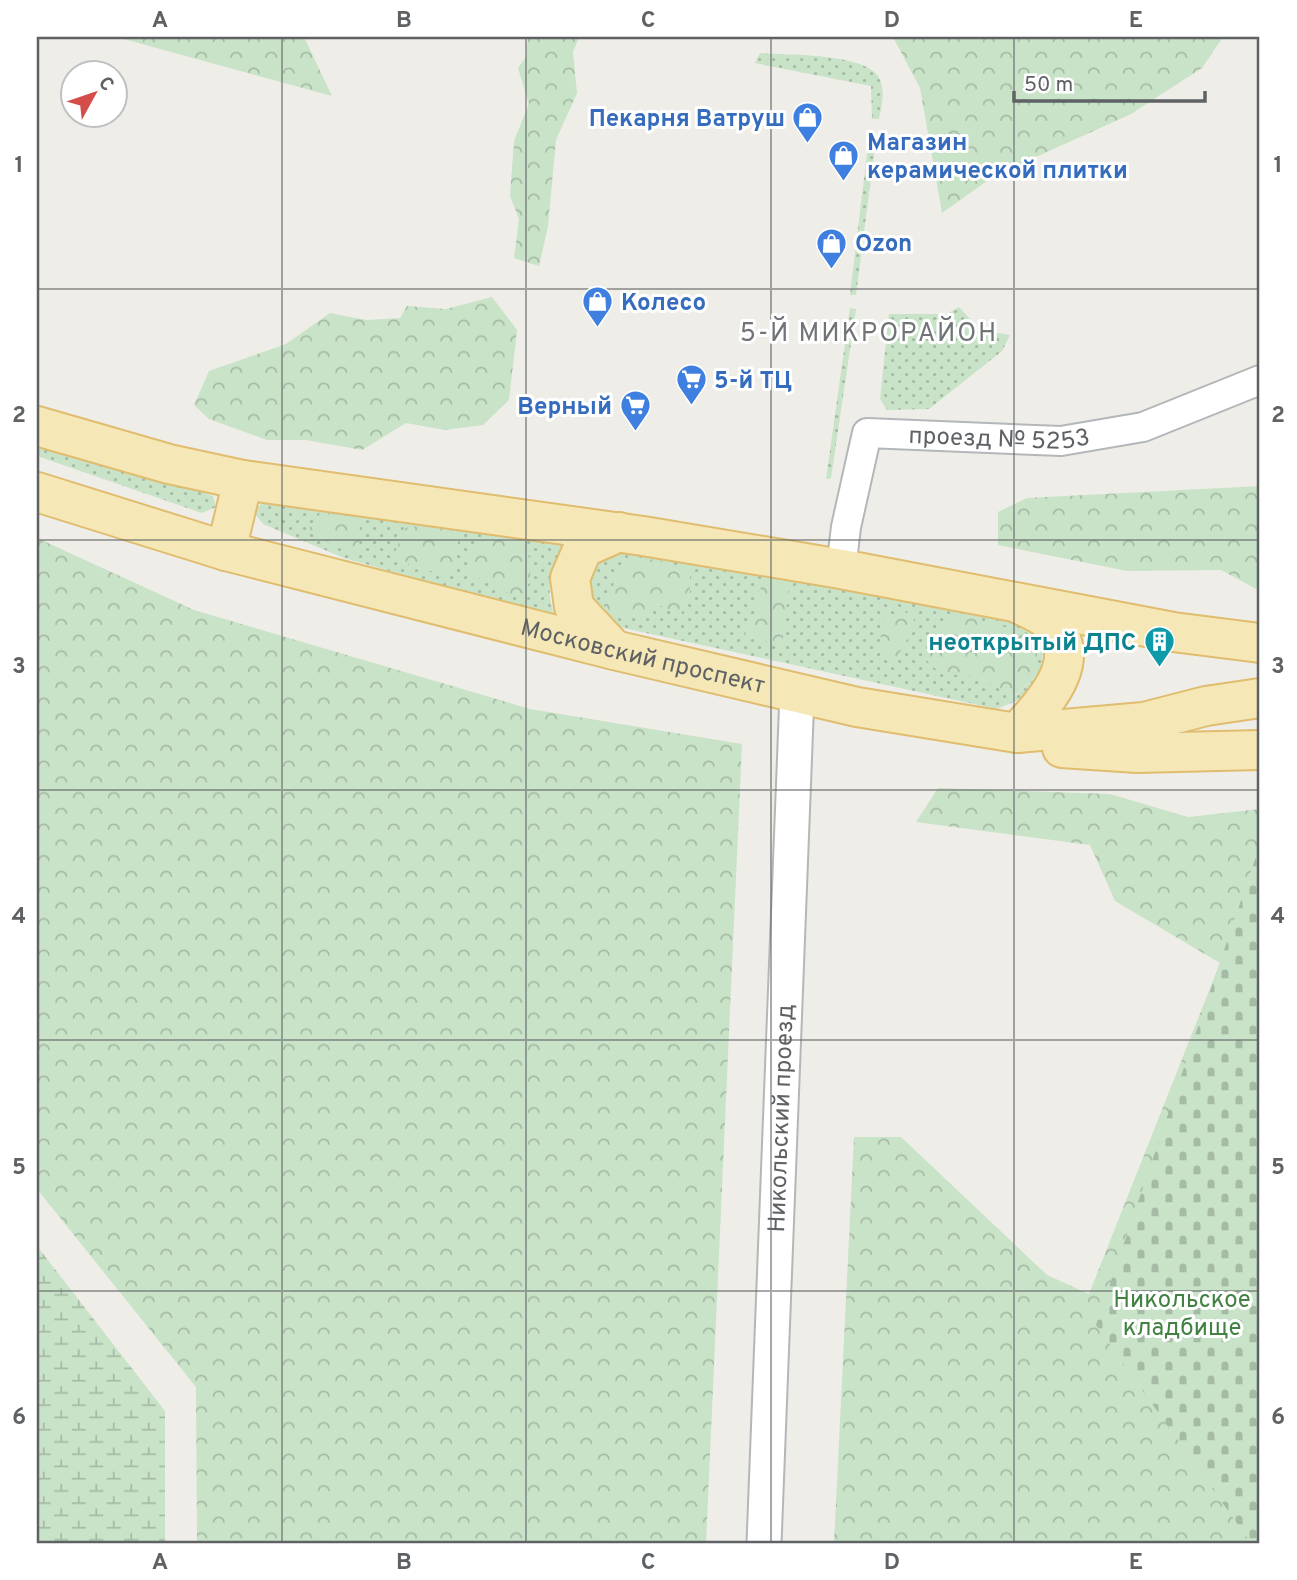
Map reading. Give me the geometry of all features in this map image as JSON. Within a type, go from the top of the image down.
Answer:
[{"type":"main road","points":[[37,426],[169,464],[243,480],[619,533],[841,569],[1174,632],[1260,643]]},
{"type":"main road","points":[[226,551],[243,480]]},
{"type":"main road","name":"Московский проспект","points":[[37,492],[226,551],[614,650],[857,707],[1017,733],[1144,722],[1252,699]]},
{"type":"main road","points":[[614,650],[574,607],[570,578],[583,548],[619,533]]},
{"type":"main road","points":[[1013,600],[1047,620],[1061,642],[1064,664],[1058,682],[1045,702],[1017,733],[1064,748],[1138,753],[1260,750]]},
{"type":"main road","points":[[1138,753],[1252,699]]},
{"type":"street","name":"проезд № 5253","points":[[841,569],[846,527],[867,433],[1061,441],[1143,427],[1260,380]]},
{"type":"street","name":"Никольский проезд","points":[[764,1543],[797,694]]},
{"type":"green space","points":[[38,37],[304,37],[332,96],[120,38]]},
{"type":"green space","points":[[528,37],[579,37],[573,52],[577,93],[556,140],[548,226],[539,266],[514,258],[519,219],[510,196],[514,141],[529,104],[518,68],[526,57]]},
{"type":"green space","points":[[893,37],[1223,37],[1202,68],[1131,114],[994,176],[942,213],[920,88]]},
{"type":"green space","points":[[760,53],[841,59],[870,68],[878,76],[882,86],[879,119],[872,119],[871,86],[755,63]]},
{"type":"green space","points":[[868,146],[875,147],[856,295],[850,295]]},
{"type":"green space","points":[[492,297],[517,330],[509,400],[483,425],[445,430],[406,423],[362,450],[306,440],[267,440],[209,419],[194,405],[209,371],[286,344],[330,313],[366,320],[400,318],[407,306],[446,309]]},
{"type":"green space","points":[[959,307],[980,330],[1010,335],[1002,351],[929,409],[887,410],[880,399],[889,314],[947,314]]},
{"type":"green space","points":[[850,308],[856,309],[831,478],[826,479]]},
{"type":"green space","points":[[37,440],[213,496],[216,507],[202,513],[37,456]]},
{"type":"green space","points":[[1260,486],[1260,591],[1221,570],[1127,571],[998,545],[998,512],[1027,498]]},
{"type":"green space","points":[[268,499],[572,540],[559,558],[551,576],[550,596],[555,618],[344,558],[263,524],[256,515],[256,508]]},
{"type":"green space","points":[[321,512],[360,519],[359,553],[335,547],[309,529]]},
{"type":"green space","points":[[442,523],[460,532],[452,574],[415,569],[395,553],[404,528]]},
{"type":"green space","points":[[491,534],[527,541],[531,581],[518,598],[466,572],[472,550]]},
{"type":"green space","points":[[37,538],[194,610],[530,709],[742,744],[706,1543],[197,1543],[196,1387],[37,1189]]},
{"type":"green space","points":[[627,544],[1006,611],[1033,632],[1043,648],[1041,678],[1025,697],[997,709],[614,626],[594,602],[589,580],[600,561]],"holes":[[[690,594],[680,616],[658,604]],[[756,619],[784,622],[782,646],[745,634]],[[1037,674],[1014,697],[981,678]]]},
{"type":"green space","points":[[630,558],[658,560],[690,570],[690,594],[680,616],[658,604],[644,619],[602,615],[617,575]]},
{"type":"green space","points":[[766,580],[789,585],[782,647],[745,634],[755,619],[756,595]]},
{"type":"green space","points":[[917,611],[905,645],[893,662],[878,650],[885,616]]},
{"type":"green space","points":[[950,618],[973,618],[1026,633],[1037,651],[1037,674],[1013,697],[981,678],[940,673],[923,657]]},
{"type":"green space","points":[[938,788],[1110,794],[1188,817],[1260,809],[1260,1543],[834,1543],[854,1137],[901,1137],[1047,1275],[1089,1294],[1220,963],[1115,901],[1090,845],[916,822]]},
{"type":"green space","name":"Никольское кладбище","points":[[1260,845],[1260,1543],[1251,1543],[1096,1325]]},
{"type":"green space","points":[[37,1246],[165,1411],[165,1543],[37,1543]]},
{"type":"place","name":"Пекарня Ватруш","points":[[808,145]]},
{"type":"place","name":"Магазин керамической плитки","points":[[844,183]]},
{"type":"place","name":"Ozon","points":[[832,270]]},
{"type":"place","name":"Колесо","points":[[598,329]]},
{"type":"place","name":"5-й ТЦ","points":[[691,407]]},
{"type":"place","name":"Верный","points":[[635,433]]},
{"type":"place","name":"неоткрытый ДПС","points":[[1159,669]]},
{"type":"district","name":"5-Й МИКРОРАЙОН","points":[[869,332]]}]
